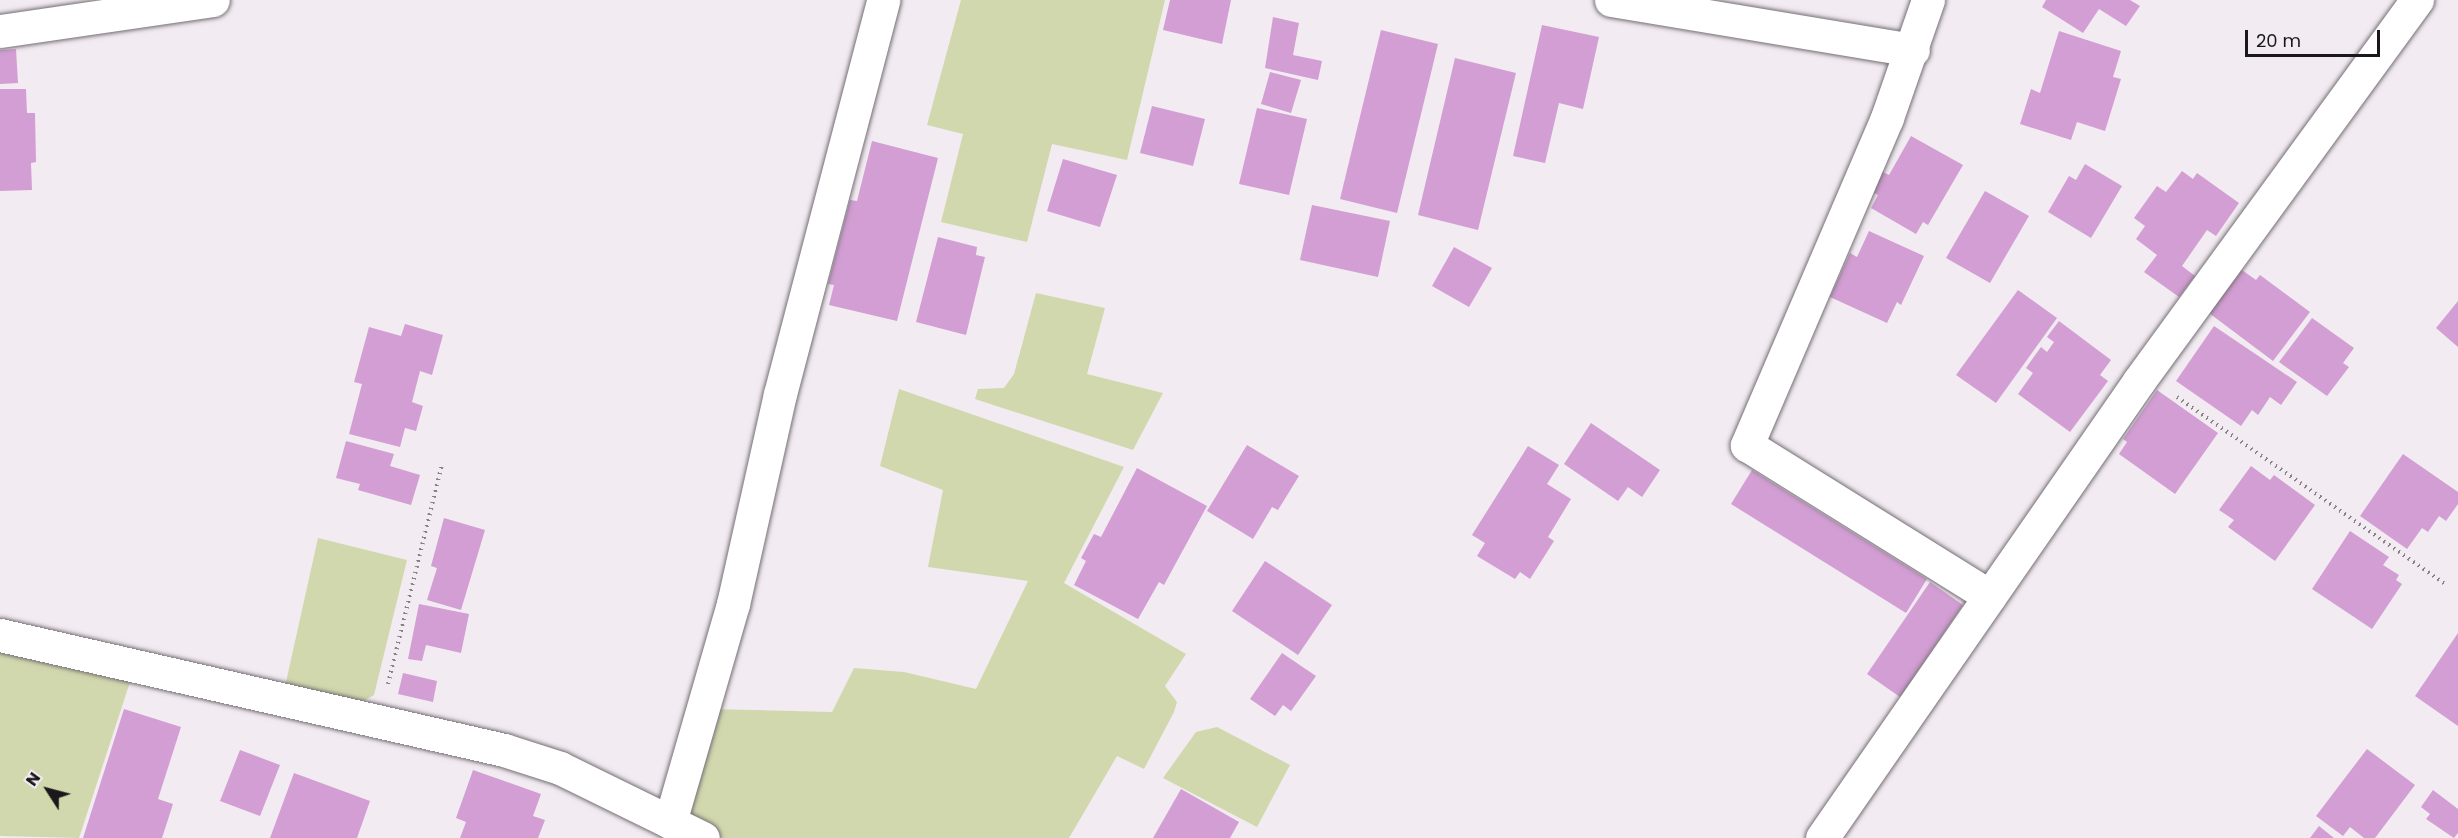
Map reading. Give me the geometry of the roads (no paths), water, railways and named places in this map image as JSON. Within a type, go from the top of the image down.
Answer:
[{"type":"street","points":[[0,32],[89,9],[213,0]]},
{"type":"street","points":[[670,822],[733,604],[780,394],[883,0]]},
{"type":"street","points":[[1611,0],[1913,50]]},
{"type":"street","points":[[1928,0],[1913,50],[1747,445],[1990,596]]},
{"type":"street","points":[[1822,838],[2144,374],[2417,0]]},
{"type":"street","points":[[0,635],[504,750],[560,768],[703,838]]}]
